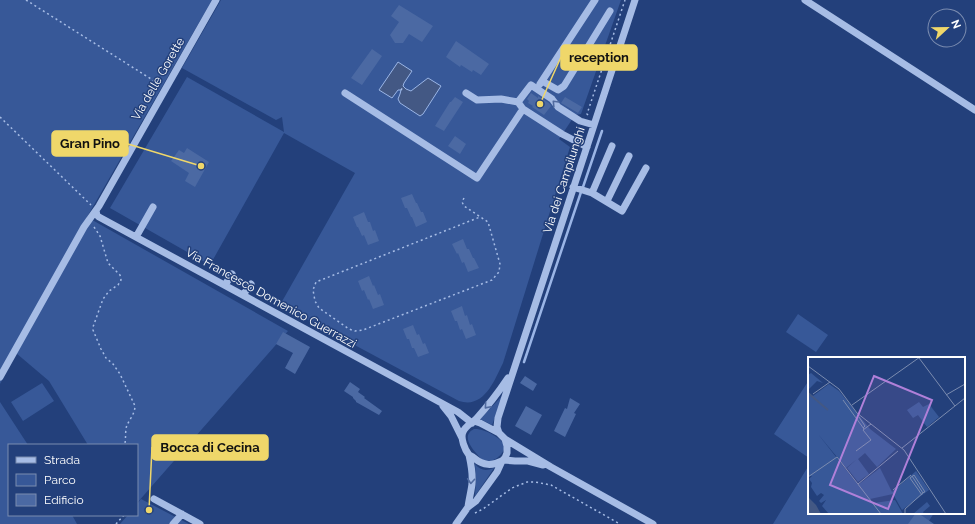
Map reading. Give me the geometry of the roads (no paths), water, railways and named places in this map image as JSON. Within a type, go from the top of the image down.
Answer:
[{"type":"street","name":"Via delle Gorette","points":[[0,376],[80,234],[96,211],[216,0]]},
{"type":"street","points":[[536,90],[595,0]]},
{"type":"street","name":"Via dei Campilunghi","points":[[499,433],[496,427],[498,418],[635,0]]},
{"type":"street","points":[[805,0],[975,110]]},
{"type":"street","points":[[542,81],[558,90],[564,86],[610,11]]},
{"type":"street","points":[[518,102],[531,85],[536,90],[552,99],[558,107],[580,121],[594,125]]},
{"type":"street","points":[[345,93],[477,178],[523,109]]},
{"type":"street","points":[[466,93],[477,100],[501,98],[518,102],[523,109],[562,134],[587,147]]},
{"type":"street","points":[[592,193],[612,146]]},
{"type":"street","points":[[607,202],[629,156]]},
{"type":"street","points":[[573,187],[592,193],[622,210],[646,168]]},
{"type":"street","points":[[136,237],[153,207]]},
{"type":"street","name":"Via Francesco Domenico Guerrazzi","points":[[96,211],[99,217],[458,412],[473,422]]},
{"type":"street","points":[[225,285],[232,274]]},
{"type":"street","points":[[243,295],[250,284]]},
{"type":"street","name":"Via dei Campilunghi","points":[[473,422],[498,393],[514,368]]},
{"type":"street","name":"Via Francesco Domenico Guerrazzi","points":[[439,402],[451,416],[462,438]]},
{"type":"street","points":[[468,507],[472,484],[472,472],[469,455],[462,438],[462,432],[473,422],[480,423],[499,433],[551,467],[653,524]]},
{"type":"street","points":[[456,524],[468,507],[476,501],[497,472],[507,453],[505,438]]},
{"type":"street","points":[[469,455],[483,464],[489,465],[503,461],[528,461],[551,467]]},
{"type":"street","points":[[497,472],[514,461]]},
{"type":"street","points":[[154,500],[200,524]]},
{"type":"street","points":[[174,524],[182,514]]},
{"type":"waterway","points":[[583,187],[602,131]]},
{"type":"waterway","points":[[524,362],[581,192]]},
{"type":"place","name":"reception","points":[[540,104]]},
{"type":"place","name":"Gran Pino","points":[[201,166]]},
{"type":"place","name":"Bocca di Cecina","points":[[149,510]]}]
